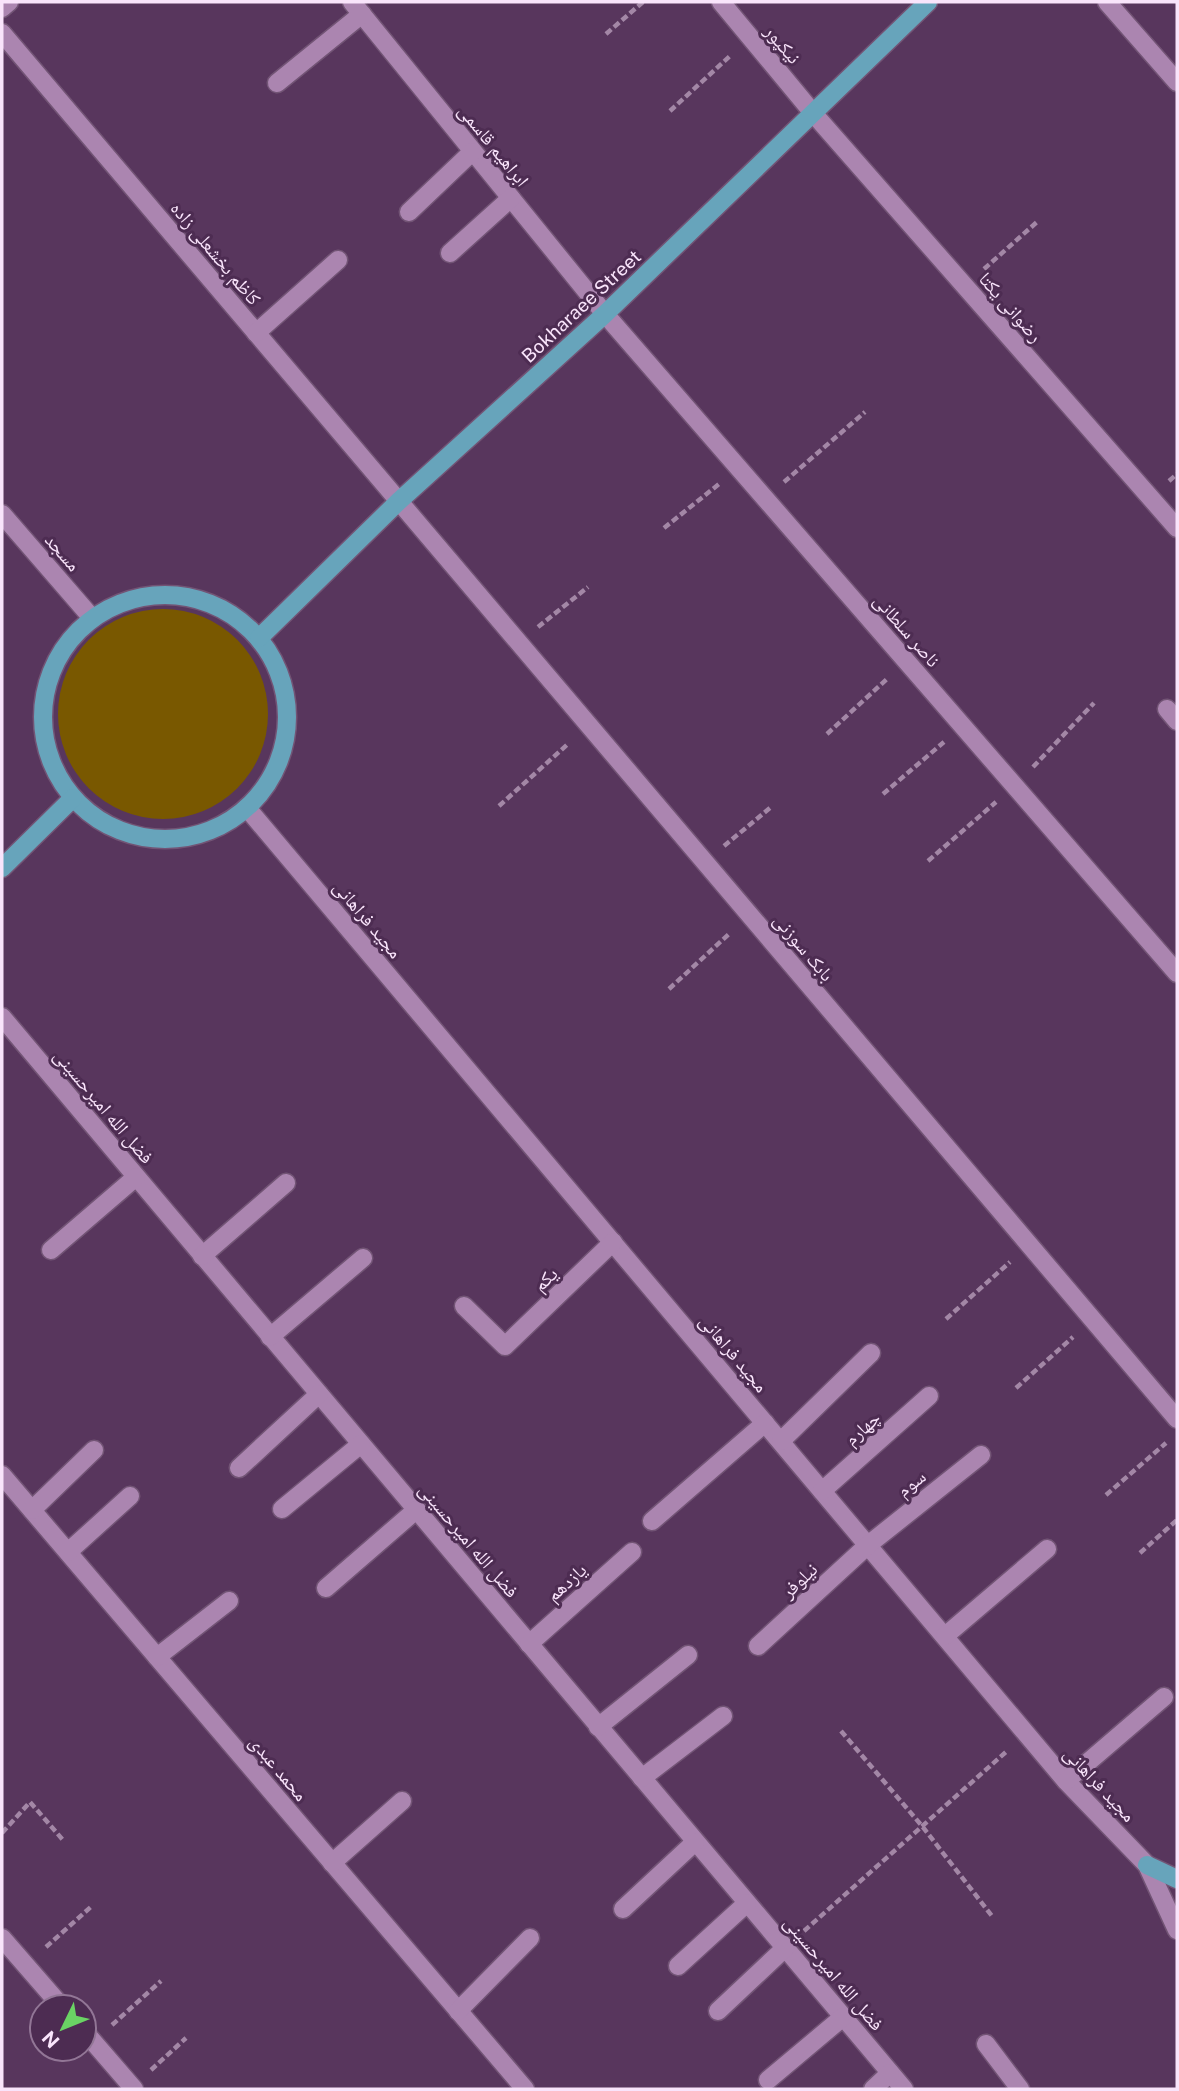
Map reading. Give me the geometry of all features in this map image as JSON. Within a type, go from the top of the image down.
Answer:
[{"type":"main road","name":"Bokharaee Street","points":[[259,638],[399,501],[605,314],[928,2]]},
{"type":"main road","points":[[166,594],[192,597],[218,606],[240,620],[259,638],[276,665],[285,694],[287,725],[282,756],[268,784],[247,808],[221,826],[191,836],[159,839],[127,834],[98,819],[74,798],[58,778],[48,754],[43,729],[43,704],[48,679],[58,656],[73,635],[92,618],[114,605],[140,596],[166,594]]},
{"type":"main road","points":[[2,868],[74,798]]},
{"type":"main road","points":[[1147,1865],[1177,1879]]},
{"type":"street","points":[[2,8],[9,2]]},
{"type":"street","name":"نیکپور","points":[[721,2],[813,113]]},
{"type":"street","points":[[1107,2],[1177,82]]},
{"type":"street","points":[[277,83],[357,8]]},
{"type":"street","name":"ابراهیم قاسمی","points":[[357,8],[605,314]]},
{"type":"street","name":"کاظم بخشعلی زاده","points":[[2,33],[399,501]]},
{"type":"street","name":"رضوانی یکتا","points":[[813,113],[1177,528]]},
{"type":"street","points":[[409,212],[472,152]]},
{"type":"street","points":[[450,253],[511,198]]},
{"type":"street","points":[[256,333],[338,260]]},
{"type":"street","name":"ناصر سلطانی","points":[[605,314],[1177,973]]},
{"type":"street","name":"بابک سوزنی","points":[[399,501],[1177,1419]]},
{"type":"street","name":"مسجد","points":[[2,514],[92,618]]},
{"type":"street","name":"مجید فراهانی","points":[[247,808],[1066,1780],[1147,1865],[1177,1930]]},
{"type":"street","name":"فضل الله امیرحسینی","points":[[2,1017],[904,2089]]},
{"type":"street","points":[[51,1250],[136,1177]]},
{"type":"street","points":[[202,1256],[286,1183]]},
{"type":"street","name":"یکم","points":[[464,1306],[505,1346],[613,1242]]},
{"type":"street","points":[[270,1336],[363,1258]]},
{"type":"street","points":[[781,1441],[871,1353]]},
{"type":"street","points":[[239,1468],[319,1394]]},
{"type":"street","name":"چهارم","points":[[822,1491],[929,1396]]},
{"type":"street","points":[[652,1521],[765,1423]]},
{"type":"street","points":[[282,1510],[361,1444]]},
{"type":"street","points":[[32,1510],[94,1450]]},
{"type":"street","name":"سوم","points":[[867,1545],[981,1455]]},
{"type":"street","name":"محمد عبدی","points":[[2,1475],[525,2089]]},
{"type":"street","points":[[68,1552],[130,1496]]},
{"type":"street","points":[[326,1588],[416,1510]]},
{"type":"street","name":"نیلوفر","points":[[758,1646],[867,1545]]},
{"type":"street","points":[[945,1636],[1047,1549]]},
{"type":"street","name":"یازدهم","points":[[529,1644],[632,1552]]},
{"type":"street","points":[[157,1657],[229,1601]]},
{"type":"street","points":[[598,1727],[688,1654]]},
{"type":"street","points":[[1066,1780],[1164,1697]]},
{"type":"street","points":[[642,1778],[723,1716]]},
{"type":"street","points":[[332,1863],[402,1801]]},
{"type":"street","points":[[623,1909],[695,1842]]},
{"type":"street","points":[[678,1966],[747,1903]]},
{"type":"street","points":[[2,1938],[49,1993]]},
{"type":"street","points":[[458,2011],[530,1938]]},
{"type":"street","points":[[718,2011],[785,1948]]},
{"type":"street","points":[[768,2080],[843,2017]]},
{"type":"street","points":[[986,2044],[1020,2089]]},
{"type":"street","points":[[98,2047],[133,2088]]},
{"type":"street","points":[[873,2089],[890,2073]]},
{"type":"path","points":[[607,34],[643,2]]},
{"type":"path","points":[[670,111],[750,38]]},
{"type":"path","points":[[965,286],[1037,222]]},
{"type":"path","points":[[765,499],[865,412]]},
{"type":"path","points":[[664,528],[739,468]]},
{"type":"path","points":[[519,642],[588,587]]},
{"type":"path","points":[[827,734],[906,661]]},
{"type":"path","points":[[928,861],[1015,786],[1094,703]]},
{"type":"path","points":[[499,806],[588,725]]},
{"type":"path","points":[[883,793],[963,726]]},
{"type":"path","points":[[705,862],[770,808]]},
{"type":"path","points":[[669,989],[750,915]]},
{"type":"path","points":[[946,1319],[1030,1245]]},
{"type":"path","points":[[1016,1388],[1092,1319]]},
{"type":"path","points":[[1106,1495],[1167,1442]]},
{"type":"path","points":[[1140,1553],[1177,1520]]},
{"type":"path","points":[[841,1731],[922,1826],[992,1916]]},
{"type":"path","points":[[785,1948],[1027,1734]]},
{"type":"path","points":[[2,1833],[30,1802],[64,1840]]},
{"type":"path","points":[[25,1966],[93,1905]]},
{"type":"path","points":[[98,2030],[161,1981]]},
{"type":"path","points":[[133,2088],[186,2038]]},
{"type":"shaded area","points":[[163,609],[203,617],[237,640],[260,674],[268,714],[260,754],[237,788],[203,811],[163,819],[123,811],[89,788],[66,754],[58,714],[66,674],[89,640],[123,617]]}]
